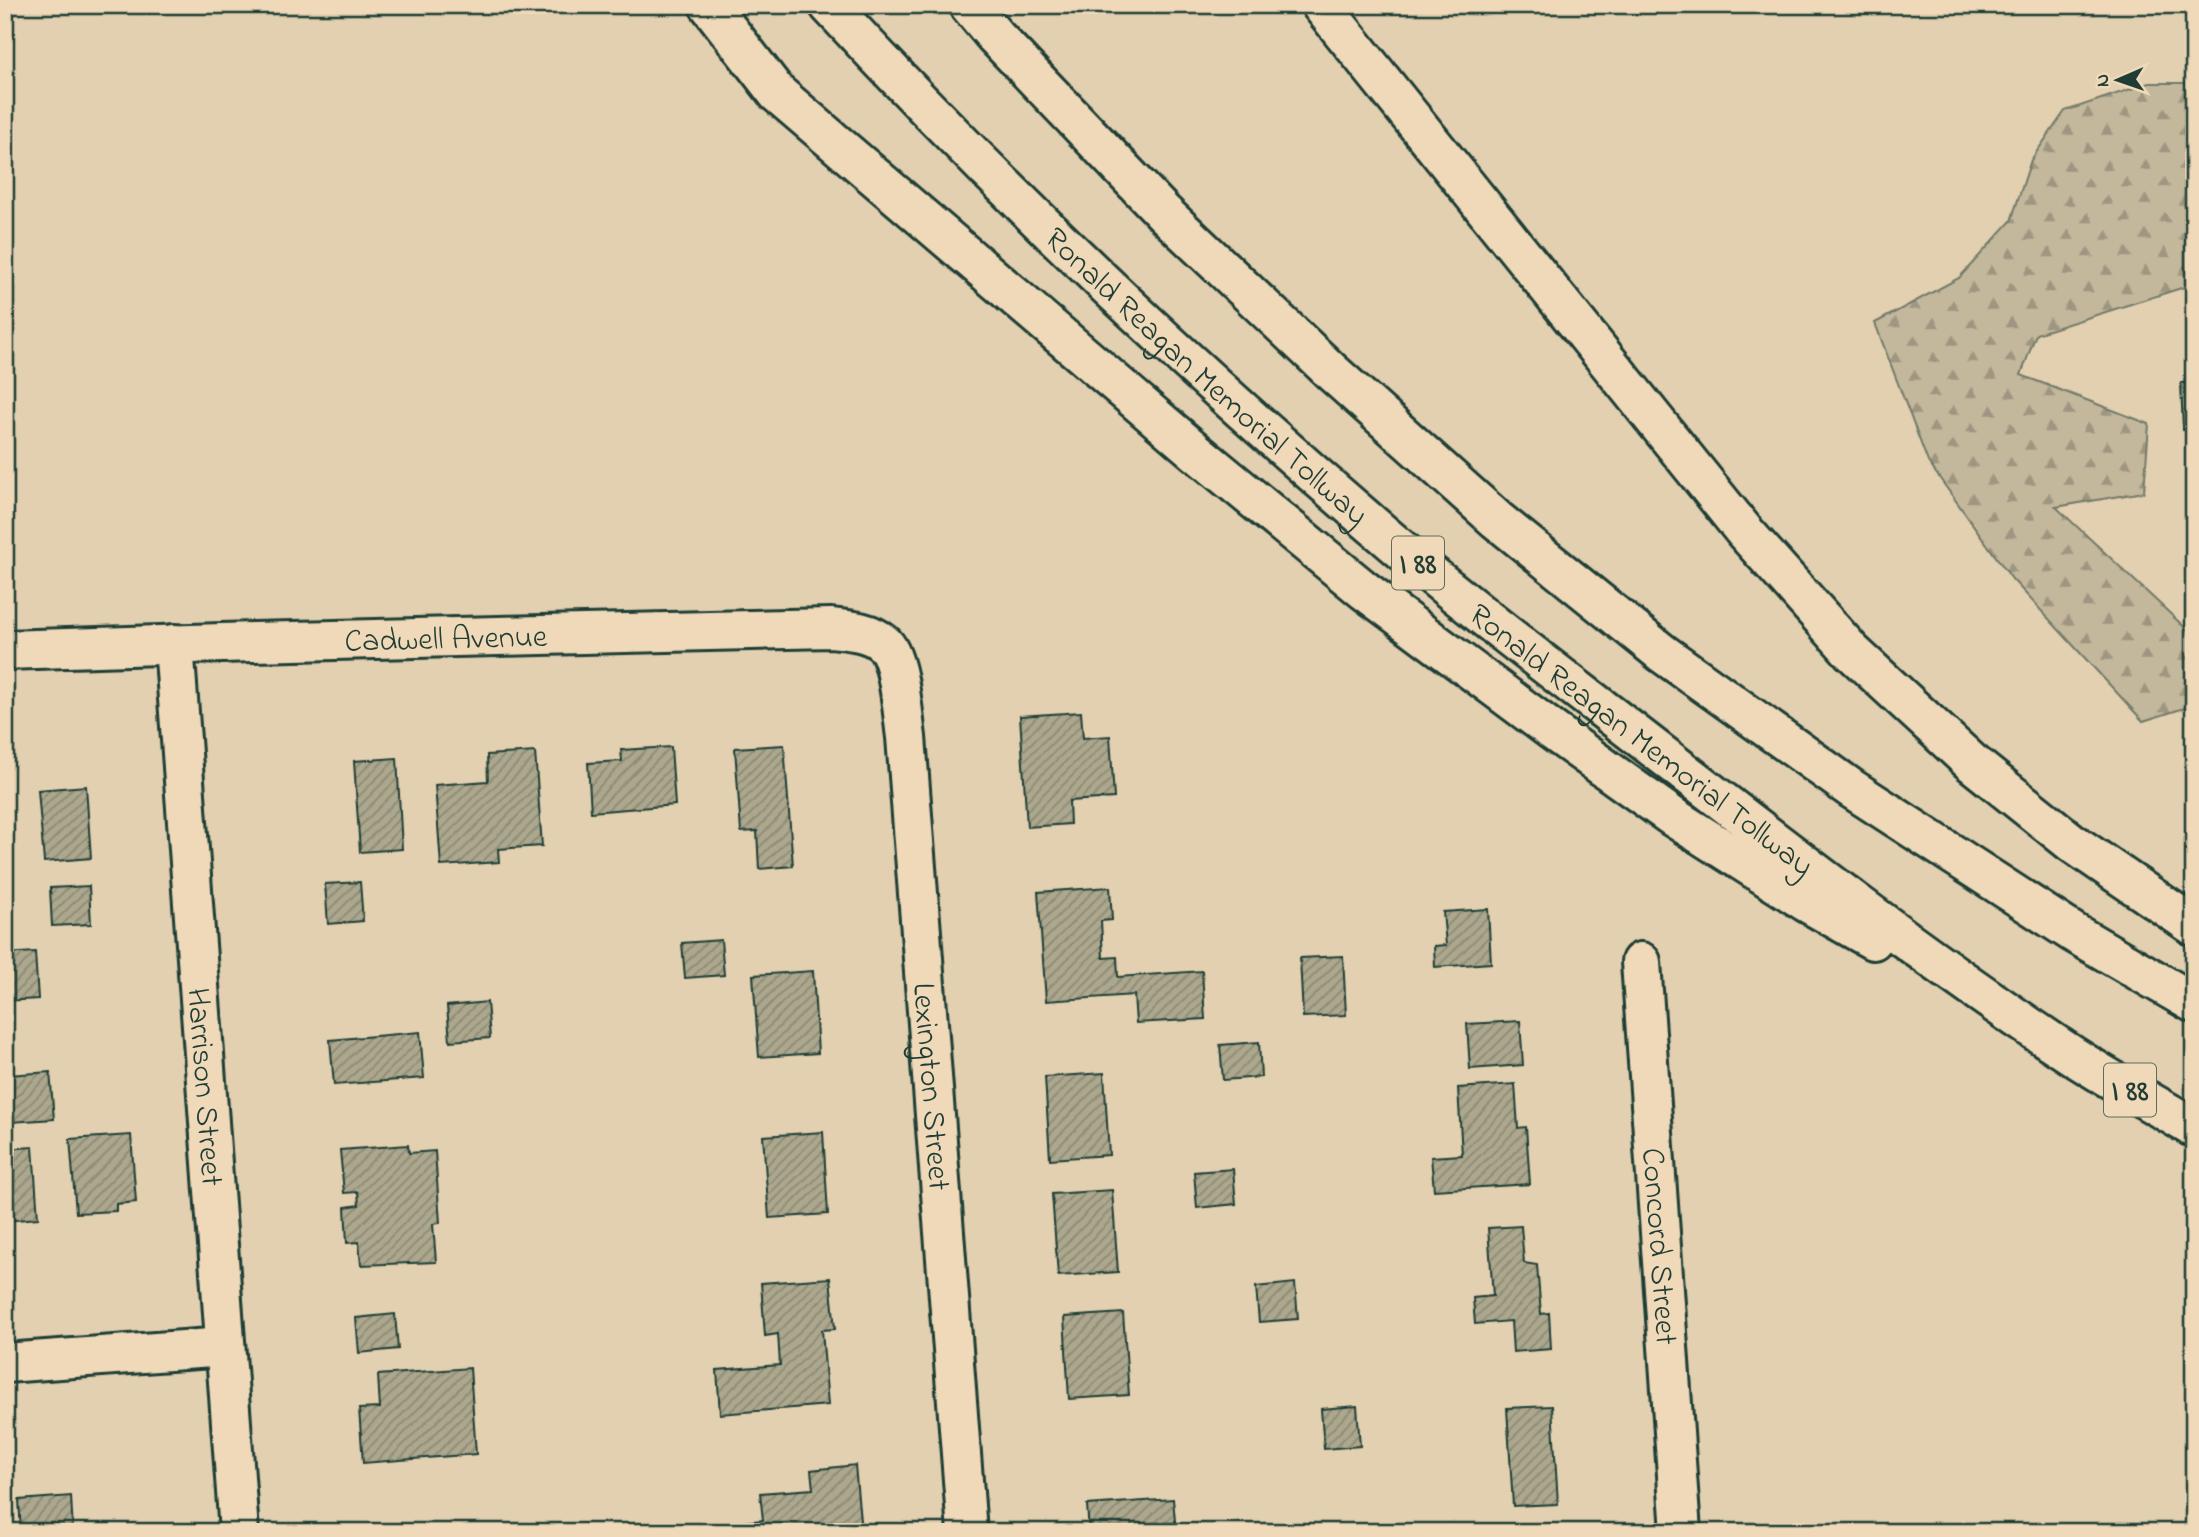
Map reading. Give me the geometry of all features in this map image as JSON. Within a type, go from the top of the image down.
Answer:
[{"type":"main road","points":[[709,5],[777,93],[1195,451],[1364,590],[1553,732],[1673,817],[1806,902],[2066,1052]]},
{"type":"main road","name":"Ronald Reagan Memorial Tollway","points":[[830,5],[1012,195],[1115,295],[1215,387],[1414,560],[1731,808],[1895,931],[2066,1052],[2194,1128]]},
{"type":"main road","points":[[969,5],[995,36],[1164,213],[1333,373],[1497,520],[1662,653],[1852,789],[2074,933],[2194,1003]]},
{"type":"main road","points":[[1321,5],[1744,531],[1852,652],[1971,762],[2071,842],[2194,926]]},
{"type":"main road","name":"Cadwell Avenue","points":[[5,650],[831,628],[863,632],[885,644]]},
{"type":"main road","name":"Harrison Street","points":[[174,644],[239,1532]]},
{"type":"main road","name":"Lexington Street","points":[[885,644],[893,660],[900,690],[906,737],[967,1532]]},
{"type":"main road","name":"Concord Street","points":[[1641,962],[1681,1532]]},
{"type":"main road","points":[[5,1363],[225,1347]]},
{"type":"green space","points":[[2149,83],[2194,83],[2194,284],[2036,334],[2021,375],[2149,424],[2144,492],[2056,507],[2194,636],[2194,705],[2143,721],[2012,579],[1928,462],[1875,323],[1959,278],[2011,221],[2031,160],[2065,111]]},
{"type":"building","points":[[2181,383],[2194,383],[2194,430],[2183,430]]},
{"type":"building","points":[[1081,712],[1083,738],[1110,736],[1114,798],[1069,801],[1070,824],[1027,827],[1020,716]]},
{"type":"building","points":[[784,745],[793,866],[759,869],[757,831],[741,832],[735,748]]},
{"type":"building","points":[[671,747],[675,805],[591,812],[588,763],[622,761],[621,750]]},
{"type":"building","points":[[535,752],[542,846],[498,849],[499,862],[441,866],[435,785],[488,781],[487,755]]},
{"type":"building","points":[[397,758],[402,849],[360,852],[354,761]]},
{"type":"building","points":[[86,786],[91,858],[44,862],[38,790]]},
{"type":"building","points":[[5,813],[9,861],[5,861]]},
{"type":"building","points":[[360,882],[363,921],[328,924],[325,884]]},
{"type":"building","points":[[89,886],[91,924],[52,926],[50,888]]},
{"type":"building","points":[[1110,887],[1112,920],[1101,921],[1103,958],[1117,957],[1118,977],[1202,971],[1205,1019],[1136,1023],[1134,995],[1046,1001],[1038,892]]},
{"type":"building","points":[[1488,909],[1491,963],[1435,967],[1434,946],[1446,945],[1443,912]]},
{"type":"building","points":[[721,940],[724,975],[685,978],[682,943]]},
{"type":"building","points":[[35,952],[38,999],[5,1001],[5,954]]},
{"type":"building","points":[[1343,956],[1346,1015],[1303,1017],[1300,958]]},
{"type":"building","points":[[813,971],[818,1053],[759,1057],[753,975]]},
{"type":"building","points":[[487,1002],[490,1038],[450,1041],[447,1006]]},
{"type":"building","points":[[1520,1021],[1523,1065],[1470,1069],[1467,1024]]},
{"type":"building","points":[[420,1032],[424,1078],[334,1085],[330,1040]]},
{"type":"building","points":[[1259,1042],[1261,1077],[1223,1080],[1220,1045]]},
{"type":"building","points":[[50,1072],[54,1119],[11,1122],[8,1075]]},
{"type":"building","points":[[1104,1073],[1109,1155],[1050,1159],[1045,1077]]},
{"type":"building","points":[[1515,1084],[1518,1128],[1526,1127],[1530,1184],[1434,1190],[1431,1157],[1462,1155],[1458,1088]]},
{"type":"building","points":[[823,1132],[828,1214],[769,1218],[763,1136]]},
{"type":"building","points":[[131,1135],[136,1202],[116,1204],[116,1211],[76,1213],[70,1139]]},
{"type":"building","points":[[408,1145],[409,1153],[435,1151],[440,1223],[433,1224],[436,1262],[361,1265],[359,1242],[347,1243],[345,1207],[359,1205],[358,1192],[344,1193],[340,1150]]},
{"type":"building","points":[[33,1147],[38,1218],[5,1221],[5,1149]]},
{"type":"building","points":[[1233,1169],[1236,1204],[1197,1208],[1194,1172]]},
{"type":"building","points":[[1112,1190],[1118,1272],[1058,1276],[1052,1194]]},
{"type":"building","points":[[1521,1226],[1524,1263],[1537,1265],[1541,1314],[1549,1313],[1551,1349],[1513,1352],[1511,1321],[1475,1324],[1473,1298],[1493,1296],[1488,1228]]},
{"type":"building","points":[[830,1278],[835,1329],[822,1330],[828,1405],[720,1414],[717,1370],[780,1365],[778,1334],[765,1336],[761,1283]]},
{"type":"building","points":[[1295,1283],[1298,1319],[1259,1322],[1256,1287]]},
{"type":"building","points":[[1123,1313],[1129,1395],[1069,1399],[1064,1317]]},
{"type":"building","points":[[395,1314],[398,1349],[359,1353],[356,1318]]},
{"type":"building","points":[[470,1368],[476,1454],[363,1463],[359,1409],[380,1408],[378,1375]]},
{"type":"building","points":[[1357,1406],[1360,1446],[1324,1449],[1321,1409]]},
{"type":"building","points":[[1552,1406],[1558,1504],[1513,1506],[1507,1408]]},
{"type":"building","points":[[855,1465],[861,1532],[745,1532],[744,1522],[763,1520],[760,1493],[813,1489],[811,1470]]},
{"type":"building","points":[[71,1496],[73,1532],[21,1532],[19,1500]]},
{"type":"building","points":[[1173,1499],[1176,1532],[1089,1532],[1087,1505]]}]
